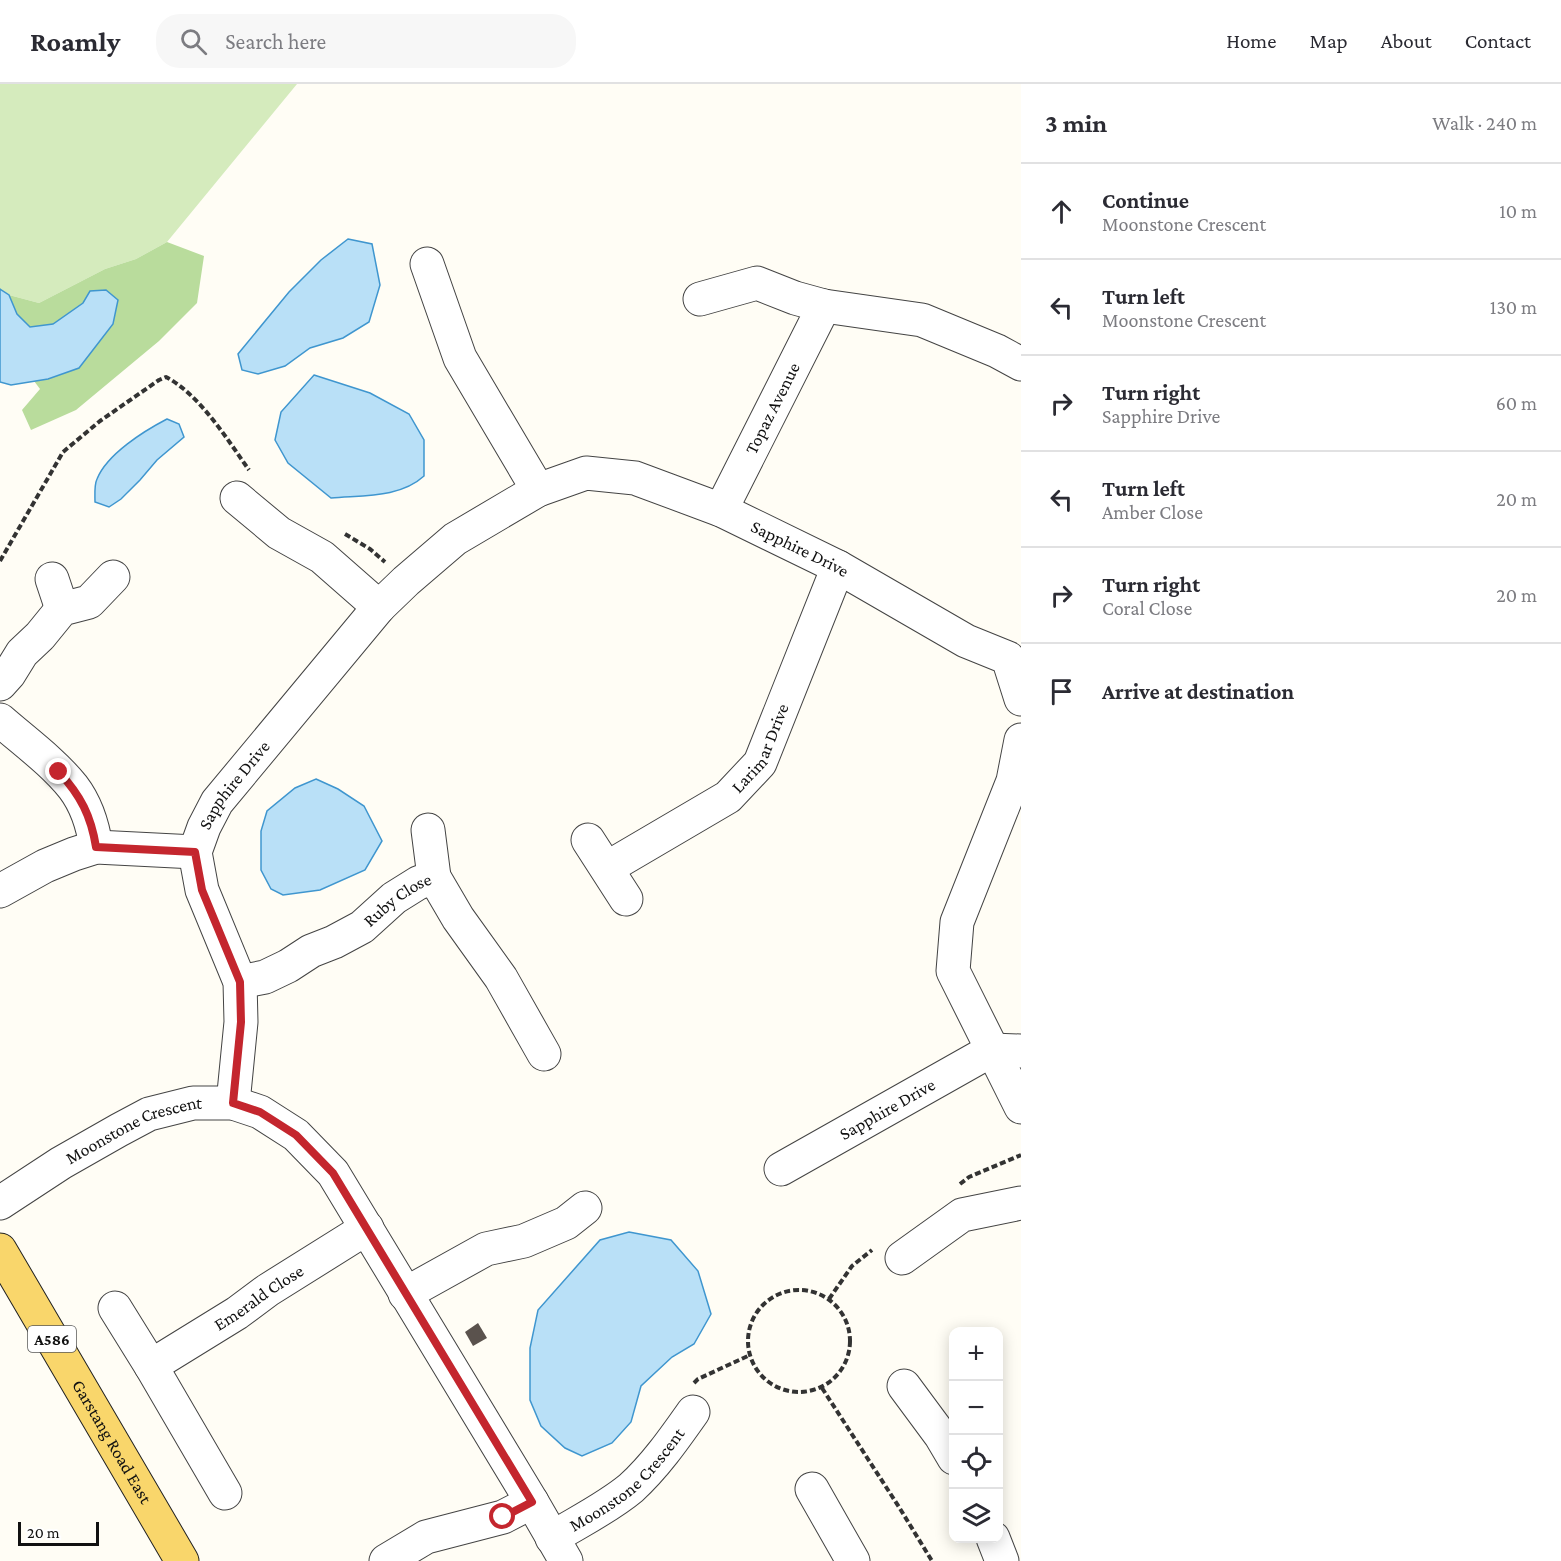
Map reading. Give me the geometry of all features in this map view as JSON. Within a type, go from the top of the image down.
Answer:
[{"type":"main road","name":"Garstang Road East","points":[[2,1258],[182,1561]]},
{"type":"street","points":[[427,264],[460,358],[538,490]]},
{"type":"street","points":[[700,299],[756,283],[824,306],[922,320],[997,351],[1021,364]]},
{"type":"street","name":"Topaz Avenue","points":[[721,510],[824,306]]},
{"type":"street","name":"Sapphire Drive","points":[[233,1103],[241,1022],[240,982],[202,890],[195,852],[204,827],[217,802],[379,607],[455,539],[538,490],[586,472],[635,478],[721,510],[838,567],[966,641],[1015,659],[1021,699]]},
{"type":"street","points":[[246,487],[279,533],[322,557],[379,607]]},
{"type":"street","name":"Larimar Drive","points":[[607,868],[728,797],[760,763],[838,567]]},
{"type":"street","points":[[0,684],[22,653],[40,636],[57,594],[89,602],[113,578]]},
{"type":"street","points":[[0,720],[74,788],[88,814],[94,831],[96,847]]},
{"type":"street","points":[[1021,740],[1013,781],[957,922],[952,971],[1006,1051],[1021,1107]]},
{"type":"street","points":[[428,830],[434,877]]},
{"type":"street","points":[[588,840],[626,899]]},
{"type":"street","points":[[0,891],[45,866],[96,847],[195,852]]},
{"type":"street","name":"Ruby Close","points":[[240,982],[265,977],[311,951],[362,927],[394,898],[418,883],[434,877],[458,918],[501,978],[544,1054]]},
{"type":"street","name":"Sapphire Drive","points":[[781,1169],[1006,1051]]},
{"type":"street","name":"Moonstone Crescent","points":[[0,1203],[118,1130],[150,1114],[192,1103],[233,1103],[260,1112],[296,1135],[333,1173],[559,1550],[602,1508],[630,1488],[656,1462],[693,1412]]},
{"type":"street","points":[[902,1258],[963,1215],[1021,1203]]},
{"type":"street","points":[[405,1294],[486,1249],[524,1240],[566,1223],[585,1208]]},
{"type":"street","name":"Emerald Close","points":[[151,1366],[237,1313],[268,1290],[366,1228]]},
{"type":"street","points":[[115,1308],[225,1494]]},
{"type":"street","points":[[904,1386],[949,1450]]},
{"type":"street","points":[[812,1489],[853,1561]]},
{"type":"street","points":[[386,1561],[426,1537],[503,1517],[532,1502]]},
{"type":"street","points":[[995,1543],[1002,1561]]},
{"type":"path","points":[[0,561],[63,452],[100,421],[166,377],[199,404],[224,435],[249,470],[246,487]]},
{"type":"path","points":[[343,534],[370,549],[406,581]]},
{"type":"path","points":[[799,1289],[815,1292],[829,1299],[842,1311],[849,1328],[851,1345],[846,1362],[836,1377],[822,1388],[808,1392],[793,1392],[778,1388],[756,1369],[750,1355],[748,1340],[750,1324],[758,1310],[769,1299],[784,1292],[799,1289]]},
{"type":"path","points":[[822,1388],[932,1561]]},
{"type":"green space","points":[[0,84],[297,84],[167,242],[136,259],[105,269],[39,303],[9,295],[0,289]]},
{"type":"green space","points":[[167,242],[204,256],[197,303],[159,341],[76,410],[31,430],[22,410],[40,389],[34,381],[48,379],[79,368],[113,324],[83,303],[53,324],[30,327],[17,314],[9,295],[39,303],[105,269],[136,259]]},
{"type":"water","points":[[348,239],[372,244],[380,285],[369,322],[343,338],[310,348],[285,366],[258,374],[242,370],[238,354],[289,292],[321,260]]},
{"type":"water","points":[[0,289],[9,295],[17,314],[30,327],[53,324],[83,303],[90,291],[106,290],[118,300],[113,324],[79,368],[48,379],[11,385],[0,382]]},
{"type":"water","points":[[314,375],[370,393],[409,414],[424,440],[424,476],[392,492],[331,498],[288,463],[275,440],[281,412]]},
{"type":"water","points":[[167,419],[179,424],[184,437],[157,460],[121,499],[109,507],[95,502],[96,481],[109,461],[137,437]]},
{"type":"water","points":[[316,779],[338,789],[364,806],[382,841],[365,870],[320,890],[283,895],[271,889],[261,870],[261,831],[267,811],[295,788]]},
{"type":"water","points":[[629,1232],[671,1240],[698,1271],[711,1314],[694,1344],[672,1357],[641,1386],[631,1422],[612,1443],[582,1456],[565,1448],[541,1426],[530,1400],[530,1348],[538,1310],[600,1240]]},
{"type":"building","points":[[478,1323],[487,1338],[473,1346],[465,1332]]},
{"type":"route","points":[[59,772],[74,788],[88,814],[94,831],[96,847],[195,852],[202,890],[240,982],[241,1022],[233,1103],[260,1112],[296,1135],[333,1173],[532,1502],[503,1517]]}]
